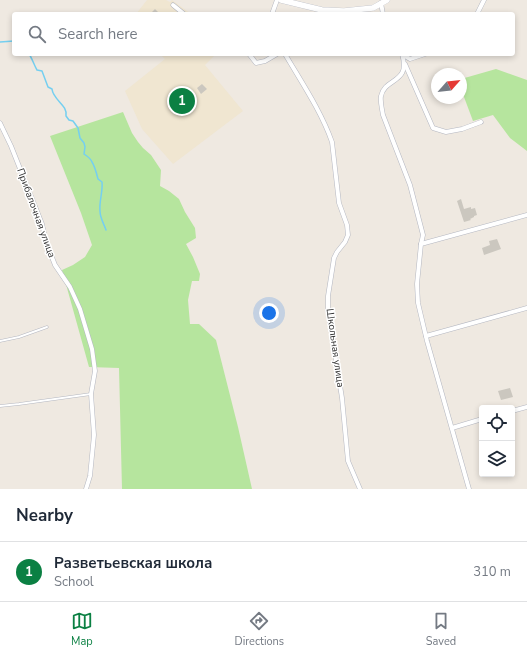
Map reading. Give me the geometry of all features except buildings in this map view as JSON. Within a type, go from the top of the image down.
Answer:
[{"type":"street","points":[[273,12],[277,0]]},
{"type":"street","points":[[281,0],[322,10],[373,8],[387,0]]},
{"type":"street","points":[[478,12],[484,0]]},
{"type":"street","points":[[381,3],[383,12]]},
{"type":"street","points":[[173,5],[182,12]]},
{"type":"street","points":[[251,56],[256,63],[265,61],[274,56]]},
{"type":"street","name":"Школьная улица","points":[[287,56],[312,100],[332,142],[340,203],[347,225],[348,235],[334,258],[328,296],[328,310],[342,398],[348,461],[360,489]]},
{"type":"street","points":[[403,56],[433,128],[446,132],[462,129],[481,122]]},
{"type":"street","points":[[405,56],[410,59],[419,56]]},
{"type":"street","points":[[405,63],[404,71],[384,89],[381,95],[381,104],[383,115],[410,184],[423,235],[417,284],[418,303],[469,489]]},
{"type":"street","name":"Прибалочная улица","points":[[0,123],[11,146],[42,224],[46,242],[55,265],[70,287],[80,310],[92,349],[95,371],[91,394],[94,435],[90,476],[86,489]]},
{"type":"street","points":[[421,244],[527,215]]},
{"type":"street","points":[[426,336],[527,308]]},
{"type":"street","points":[[515,410],[527,407]]},
{"type":"street","points":[[452,428],[479,420]]},
{"type":"lane","points":[[0,341],[19,337],[47,327]]},
{"type":"lane","points":[[0,406],[91,394]]},
{"type":"shaded area","points":[[147,0],[166,0],[170,2],[172,0],[188,12],[138,12]]},
{"type":"shaded area","points":[[162,56],[214,56],[205,65],[243,111],[173,164],[142,129],[125,91],[165,59]]},
{"type":"green space","points":[[496,69],[527,80],[527,151],[510,138],[493,115],[473,121],[467,104],[467,77]]},
{"type":"green space","points":[[123,112],[132,133],[143,148],[151,155],[161,170],[160,186],[179,199],[195,228],[196,238],[186,244],[200,274],[199,281],[192,281],[188,300],[190,324],[199,324],[216,340],[252,489],[122,489],[119,368],[89,367],[62,270],[85,257],[92,245],[81,213],[50,136]]},
{"type":"waterway","points":[[0,42],[12,41]]},
{"type":"waterway","points":[[30,56],[37,70],[42,71],[48,87],[52,89],[53,93],[65,109],[66,116],[69,120],[73,121],[78,128],[80,138],[85,147],[84,154],[91,161],[98,179],[102,182],[100,214],[106,230]]},
{"type":"place","name":"Разветьевская школа","points":[[182,101]]}]
